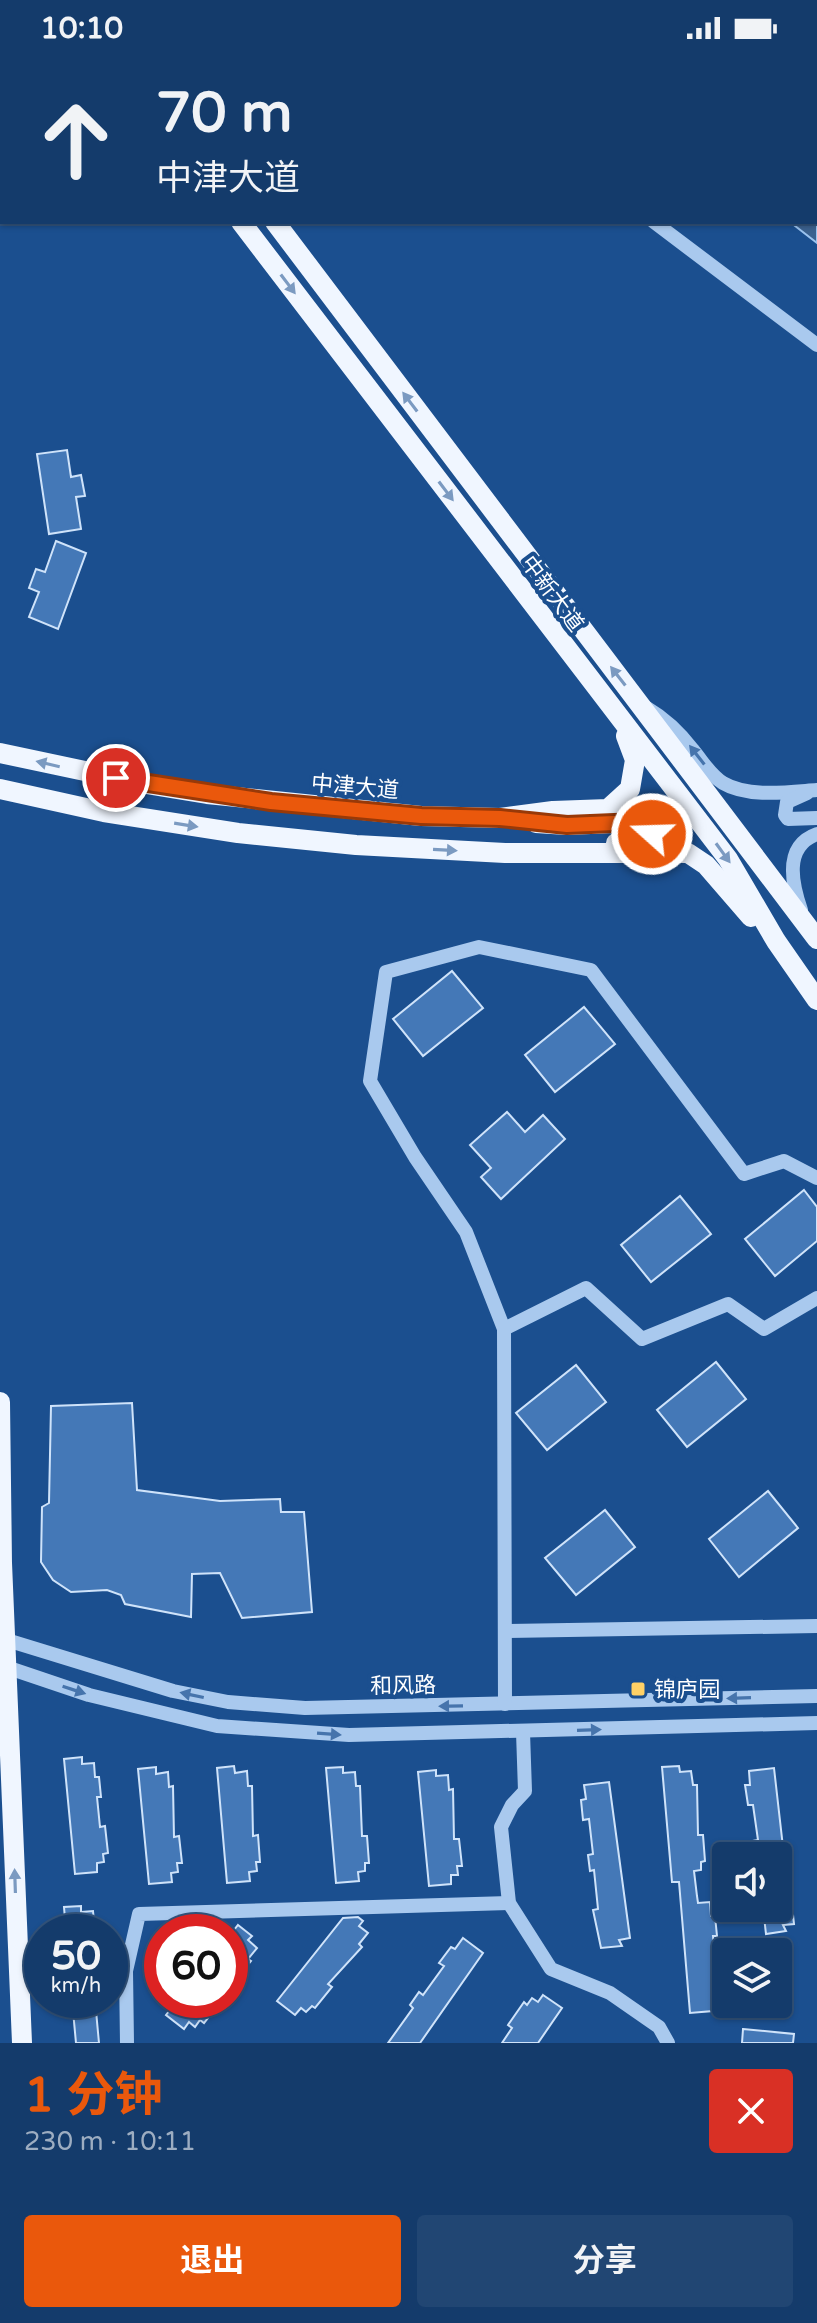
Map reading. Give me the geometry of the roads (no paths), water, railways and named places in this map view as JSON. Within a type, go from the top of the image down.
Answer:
[{"type":"main road","name":"中新大道","points":[[243,224],[728,859],[776,941],[817,1000]]},
{"type":"main road","name":"中新大道","points":[[276,224],[811,931]]},
{"type":"main road","name":"中津大道","points":[[0,753],[146,784],[255,800],[421,816],[500,818],[553,811],[608,809],[622,799],[630,789],[635,760],[620,721]]},
{"type":"main road","points":[[0,789],[104,812],[238,833],[356,845],[505,853],[688,853],[706,865],[758,925],[776,941]]},
{"type":"main road","points":[[500,818],[567,825],[638,822],[649,823],[653,828],[652,834],[639,841],[552,845],[505,853]]},
{"type":"main road","points":[[0,1402],[2,1639],[22,2043]]},
{"type":"street","points":[[657,224],[817,345]]},
{"type":"street","points":[[640,704],[663,717],[724,784],[746,791],[816,790]]},
{"type":"street","points":[[816,790],[787,802],[785,815],[795,821],[817,818]]},
{"type":"street","points":[[811,931],[793,886],[792,873],[796,853],[802,843],[817,834]]},
{"type":"street","points":[[505,1704],[504,1329],[466,1232],[415,1157],[370,1081],[386,972],[479,947],[591,970],[744,1174],[784,1161],[817,1178]]},
{"type":"street","points":[[504,1329],[586,1288],[642,1339],[728,1304],[764,1329],[817,1298]]},
{"type":"street","points":[[505,1631],[817,1626]]},
{"type":"street","name":"和风路","points":[[2,1639],[173,1691],[228,1702],[305,1708],[817,1696]]},
{"type":"street","points":[[3,1666],[89,1695],[217,1726],[349,1735],[817,1723]]},
{"type":"street","points":[[523,1732],[525,1791],[512,1805],[501,1827],[509,1903],[551,1969],[610,1993],[659,2027],[668,2043]]},
{"type":"street","points":[[127,2043],[126,1971],[139,1914],[509,1903]]},
{"type":"water","points":[[793,224],[817,224],[817,243]]},
{"type":"place","name":"锦庐园","points":[[638,1689]]}]
